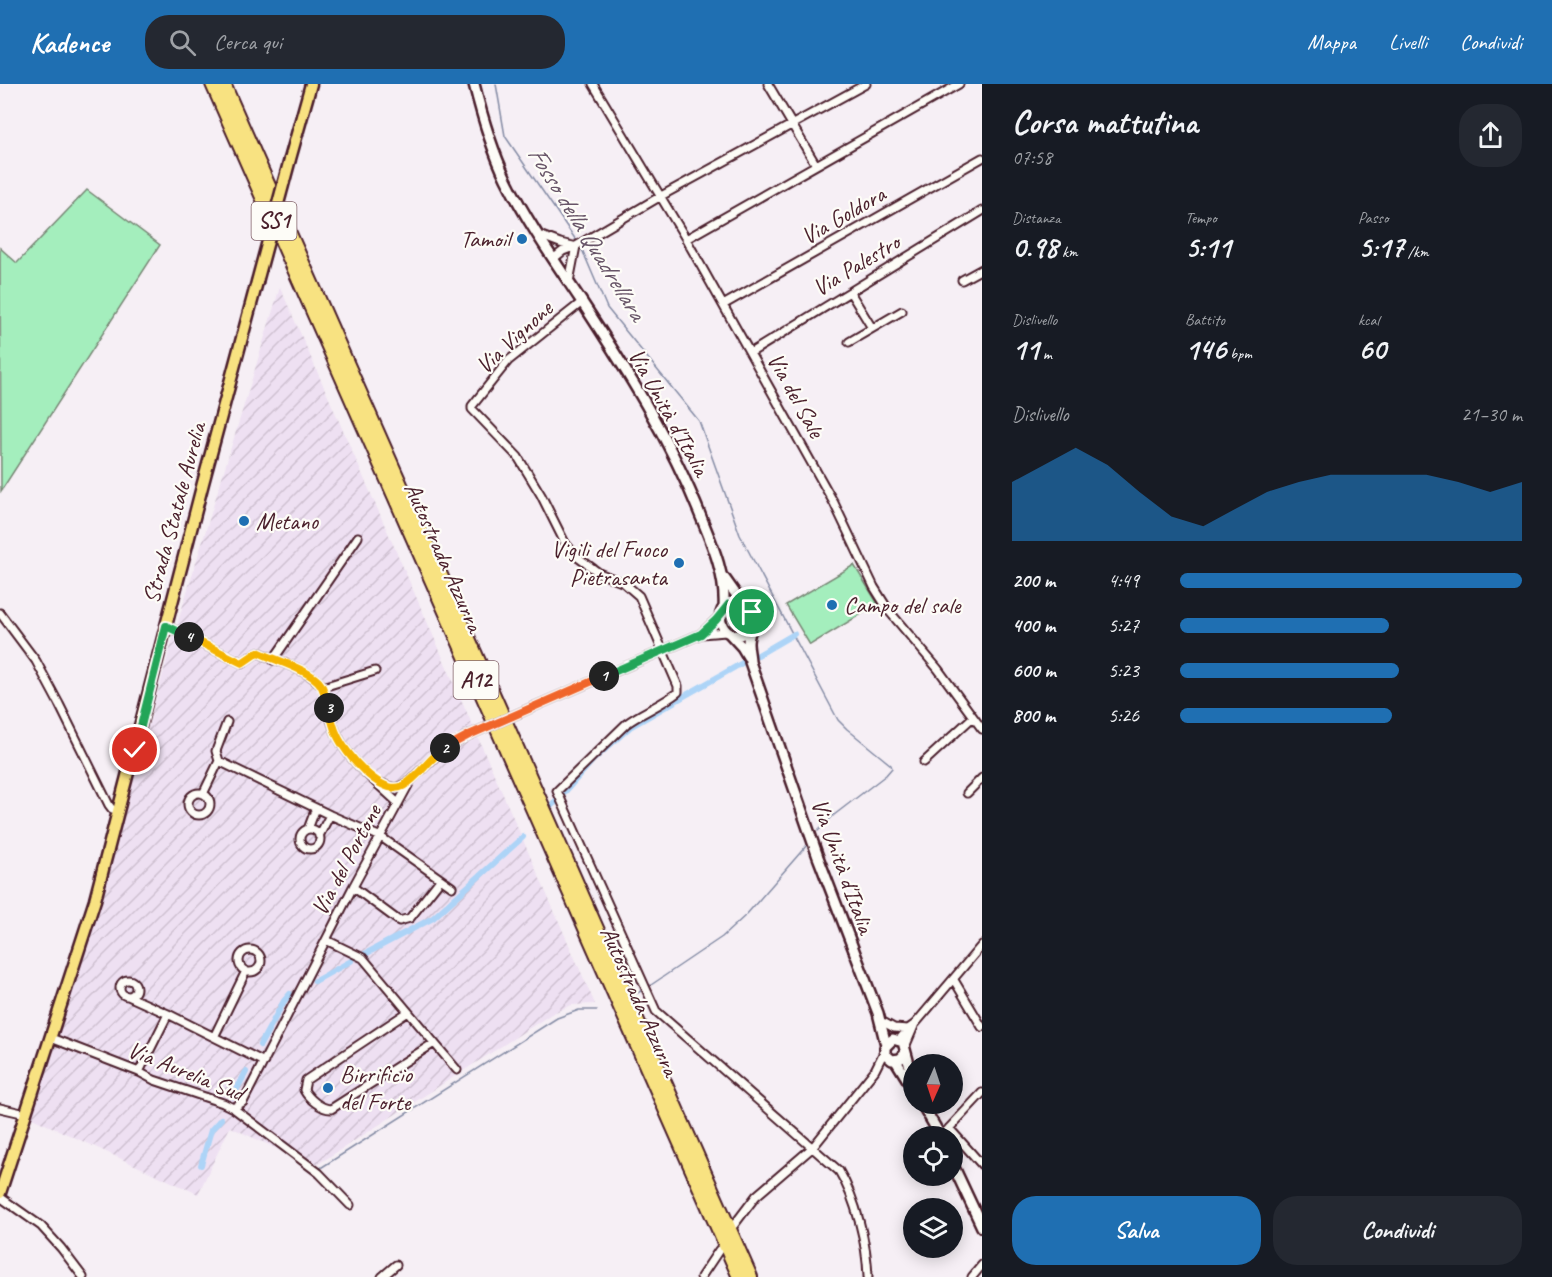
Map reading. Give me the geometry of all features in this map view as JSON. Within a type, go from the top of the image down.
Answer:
[{"type":"highway","name":"Autostrada Azzurra","points":[[212,84],[739,1277]]},
{"type":"highway","name":"Autostrada Azzurra","points":[[224,84],[751,1277]]},
{"type":"main road","name":"Strada Statale Aurelia","points":[[0,1195],[95,900],[311,84]]},
{"type":"main road","name":"Via Unità d'Italia","points":[[474,84],[485,126],[512,190],[648,406],[692,493],[723,577],[722,611]]},
{"type":"main road","points":[[723,577],[742,603],[752,612],[754,619],[750,629],[741,635],[728,633]]},
{"type":"main road","points":[[742,603],[732,603],[722,611],[721,622],[742,647],[750,662]]},
{"type":"main road","name":"Via Unità d'Italia","points":[[750,629],[748,642],[750,662],[818,857],[878,1013]]},
{"type":"main road","points":[[878,1013],[901,1045],[904,1054]]},
{"type":"main road","points":[[878,1013],[888,1058],[894,1060],[902,1058],[901,1045]]},
{"type":"main road","points":[[885,1048],[901,1045]]},
{"type":"main road","points":[[894,1060],[903,1073]]},
{"type":"main road","points":[[963,1186],[982,1227]]},
{"type":"street","name":"Via del Sale","points":[[593,84],[686,239],[834,503],[874,587],[889,611],[938,669],[982,729]]},
{"type":"street","points":[[768,84],[816,165]]},
{"type":"street","points":[[554,259],[567,255],[576,246],[661,196],[866,84]]},
{"type":"street","points":[[686,239],[959,84]]},
{"type":"street","name":"Via Goldora","points":[[723,305],[982,158]]},
{"type":"street","name":"Via Palestro","points":[[750,353],[982,211]]},
{"type":"street","points":[[539,235],[576,246]]},
{"type":"street","points":[[569,282],[576,246]]},
{"type":"street","points":[[962,280],[982,269]]},
{"type":"street","points":[[850,292],[872,328]]},
{"type":"street","name":"Via Vignone","points":[[582,302],[508,362],[472,406],[472,409],[518,458],[541,495],[565,543],[576,556],[599,573],[624,583],[639,596],[663,650]]},
{"type":"street","points":[[849,342],[902,310]]},
{"type":"street","points":[[273,660],[358,537]]},
{"type":"street","points":[[701,634],[722,611]]},
{"type":"street","points":[[0,613],[36,661],[109,805],[112,809],[119,811]]},
{"type":"street","points":[[166,626],[242,663],[258,652],[306,673],[318,681],[322,687],[336,735],[344,748],[398,803]]},
{"type":"street","name":"Via del Portone","points":[[233,1108],[243,1102],[353,887],[411,780],[441,751],[469,735],[701,634],[728,633]]},
{"type":"street","points":[[663,650],[678,686],[678,692],[626,724],[557,791],[656,1011],[839,1171],[847,1184],[858,1219],[868,1264],[868,1277]]},
{"type":"street","points":[[322,687],[375,671]]},
{"type":"street","points":[[924,762],[973,717]]},
{"type":"street","points":[[203,794],[219,761],[216,751],[227,722]]},
{"type":"street","points":[[219,761],[381,837],[452,887]]},
{"type":"street","points":[[967,793],[982,778]]},
{"type":"street","points":[[373,779],[390,788],[400,787],[411,780]]},
{"type":"street","points":[[316,808],[308,829],[300,835],[300,842],[304,847],[311,849],[319,843],[319,836],[330,815]]},
{"type":"street","points":[[308,829],[314,829],[319,836]]},
{"type":"street","points":[[353,887],[399,921],[410,918],[440,880]]},
{"type":"street","points":[[326,940],[363,958],[457,1070]]},
{"type":"street","points":[[901,1045],[915,1024],[982,945]]},
{"type":"street","points":[[214,1037],[246,971]]},
{"type":"street","points":[[954,980],[982,1027]]},
{"type":"street","points":[[128,996],[264,1062]]},
{"type":"street","points":[[408,1012],[306,1080],[304,1090],[308,1096],[325,1108],[331,1109],[434,1043]]},
{"type":"street","points":[[139,1072],[168,1014]]},
{"type":"street","points":[[885,1023],[894,1028],[908,1029]]},
{"type":"street","points":[[901,1045],[908,1029],[915,1024]]},
{"type":"street","name":"Via Aurelia Sud","points":[[51,1038],[154,1080],[233,1108],[319,1173],[351,1205]]},
{"type":"street","points":[[734,1225],[756,1196],[813,1147],[875,1070],[885,1048]]},
{"type":"street","points":[[875,1070],[894,1060]]},
{"type":"street","points":[[951,1126],[982,1093]]},
{"type":"street","points":[[0,1108],[26,1114]]},
{"type":"street","points":[[963,1144],[982,1165]]},
{"type":"street","points":[[0,1195],[41,1226],[83,1277]]},
{"type":"street","points":[[701,1277],[719,1250]]},
{"type":"street","points":[[381,1277],[396,1265]]},
{"type":"street","points":[[972,1277],[982,1265]]},
{"type":"shaded area","points":[[280,287],[595,1004],[572,1005],[553,1013],[315,1166],[230,1127],[198,1194],[32,1118],[103,887],[173,638]]},
{"type":"green space","points":[[87,190],[160,245],[1,491],[0,248],[17,263]]},
{"type":"green space","name":"Campo del sale","points":[[854,565],[878,604],[810,645],[786,605]]},
{"type":"waterway","name":"Fosso della Quadrellara","points":[[496,84],[505,136],[578,243]]},
{"type":"waterway","name":"Fosso della Quadrellara","points":[[581,247],[607,308],[699,421],[740,535],[838,720],[891,765],[892,768],[886,775],[834,815],[818,831]]},
{"type":"waterway","points":[[758,655],[794,634]]},
{"type":"waterway","points":[[562,795],[593,760],[630,727],[744,662]]},
{"type":"waterway","points":[[552,805],[558,800]]},
{"type":"waterway","points":[[365,954],[433,918],[523,837]]},
{"type":"waterway","name":"Fosso della Quadrellara","points":[[648,987],[722,937],[746,915],[807,845]]},
{"type":"waterway","points":[[315,981],[351,961]]},
{"type":"waterway","name":"Fosso della Quadrellara","points":[[633,995],[641,991]]},
{"type":"waterway","points":[[260,1045],[290,994]]},
{"type":"waterway","name":"Fosso della Quadrellara","points":[[319,1169],[557,1018],[579,1010],[597,1010]]},
{"type":"waterway","points":[[233,1096],[246,1072]]},
{"type":"waterway","points":[[201,1165],[211,1130],[221,1119]]},
{"type":"place","name":"Tamoil","points":[[522,239]]},
{"type":"place","name":"Metano","points":[[244,521]]},
{"type":"place","name":"Vigili del Fuoco Pietrasanta","points":[[679,563]]},
{"type":"place","name":"Campo del sale","points":[[832,605]]},
{"type":"place","name":"Birrificio del Forte","points":[[328,1088]]},
{"type":"route","points":[[135,750],[166,626],[242,663],[258,652],[306,673],[318,681],[322,687],[336,735],[344,748],[373,779],[390,788],[400,787],[411,780],[441,751],[469,735],[701,634],[729,604],[742,603],[752,612]]}]
